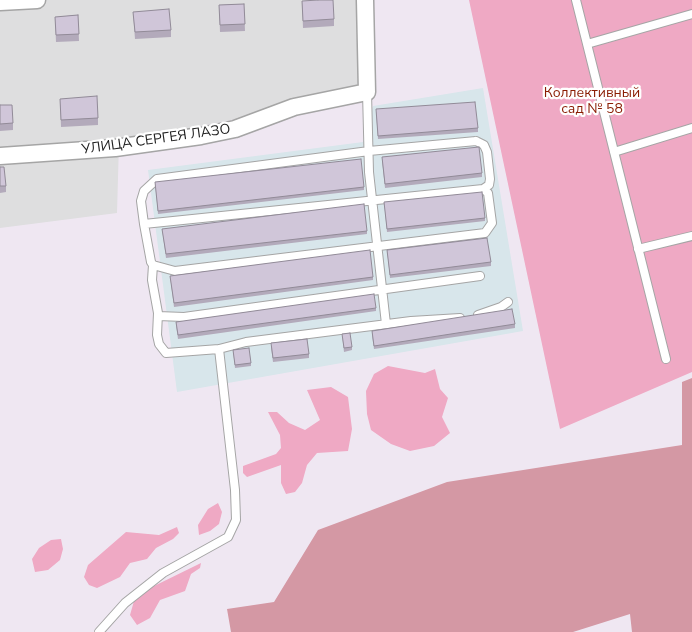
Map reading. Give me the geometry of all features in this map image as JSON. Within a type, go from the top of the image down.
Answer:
[{"type":"street","points":[[0,2],[37,0]]},
{"type":"street","points":[[365,0],[367,92]]},
{"type":"street","name":"УЛИЦА СЕРГЕЯ ЛАЗО","points":[[0,156],[115,148],[201,136],[235,129],[294,107],[367,92]]},
{"type":"lane","points":[[576,0],[666,359]]},
{"type":"lane","points":[[587,44],[692,14]]},
{"type":"lane","points":[[367,92],[372,200],[386,324]]},
{"type":"lane","points":[[614,152],[692,128]]},
{"type":"lane","points":[[144,224],[484,189],[489,185],[490,179],[487,152],[484,145],[476,141],[369,151],[157,179],[144,191],[143,196],[144,224],[148,249],[154,265],[152,280],[158,316],[159,344],[166,353],[219,349],[246,342],[386,324],[461,318],[484,314],[508,302]]},
{"type":"lane","points":[[154,265],[175,271],[485,233],[492,223],[488,193],[484,189]]},
{"type":"lane","points":[[638,249],[692,236]]},
{"type":"lane","points":[[158,316],[184,317],[381,290],[417,283],[480,276]]},
{"type":"lane","points":[[99,632],[125,603],[162,573],[228,537],[236,520],[235,490],[219,349]]},
{"type":"shaded area","points":[[0,0],[365,0],[367,92],[119,143],[117,213],[0,228]]},
{"type":"shaded area","points":[[483,88],[523,331],[177,392],[148,170],[363,142],[373,106]]},
{"type":"shaded area","points":[[692,378],[692,632],[632,632],[630,614],[573,632],[231,632],[227,609],[274,602],[318,530],[447,482],[682,445],[682,382]]},
{"type":"green space","name":"Коллективный сад № 58","points":[[469,0],[692,0],[692,372],[560,429]]},
{"type":"green space","points":[[388,366],[425,373],[435,369],[440,389],[448,398],[442,417],[450,433],[434,446],[410,451],[391,444],[371,430],[367,414],[366,391],[374,374]]},
{"type":"green space","points":[[331,387],[348,397],[352,429],[348,451],[317,453],[307,465],[302,483],[295,492],[286,494],[281,483],[281,465],[247,477],[243,473],[243,466],[276,454],[281,448],[280,435],[268,412],[277,412],[289,423],[305,430],[320,420],[307,390]]},
{"type":"green space","points":[[218,503],[222,512],[219,524],[210,531],[199,535],[198,525],[208,509]]},
{"type":"green space","points":[[177,527],[179,533],[173,539],[156,548],[147,559],[130,563],[120,577],[97,588],[89,585],[84,577],[88,565],[126,532],[159,535]]},
{"type":"green space","points":[[61,539],[63,549],[60,560],[48,570],[35,572],[32,559],[39,548],[51,540]]},
{"type":"green space","points":[[201,563],[200,568],[191,574],[185,591],[160,600],[150,618],[137,625],[130,615],[134,601],[150,588]]},
{"type":"building","points":[[333,0],[334,19],[303,21],[302,1]]},
{"type":"building","points":[[244,4],[245,24],[220,25],[219,5]]},
{"type":"building","points":[[169,9],[171,30],[135,32],[133,12]]},
{"type":"building","points":[[78,15],[79,34],[56,35],[55,17]]},
{"type":"building","points":[[97,96],[98,118],[61,120],[60,99]]},
{"type":"building","points":[[475,102],[478,128],[378,136],[376,109]]},
{"type":"building","points":[[0,105],[12,105],[13,123],[0,124]]},
{"type":"building","points":[[479,147],[482,173],[385,184],[382,157]]},
{"type":"building","points":[[361,159],[364,187],[158,211],[155,182]]},
{"type":"building","points":[[0,167],[4,167],[6,186],[0,186]]},
{"type":"building","points":[[482,192],[485,218],[387,229],[384,202]]},
{"type":"building","points":[[364,204],[367,231],[166,254],[162,229]]},
{"type":"building","points":[[487,238],[491,262],[390,275],[387,250]]},
{"type":"building","points":[[370,250],[373,277],[174,303],[170,276]]},
{"type":"building","points":[[374,294],[376,308],[178,335],[176,322]]},
{"type":"building","points":[[512,309],[515,324],[374,346],[372,331]]},
{"type":"building","points":[[350,333],[352,347],[344,348],[342,334]]},
{"type":"building","points":[[307,339],[309,354],[273,358],[271,343]]},
{"type":"building","points":[[249,348],[251,363],[235,365],[233,350]]}]
